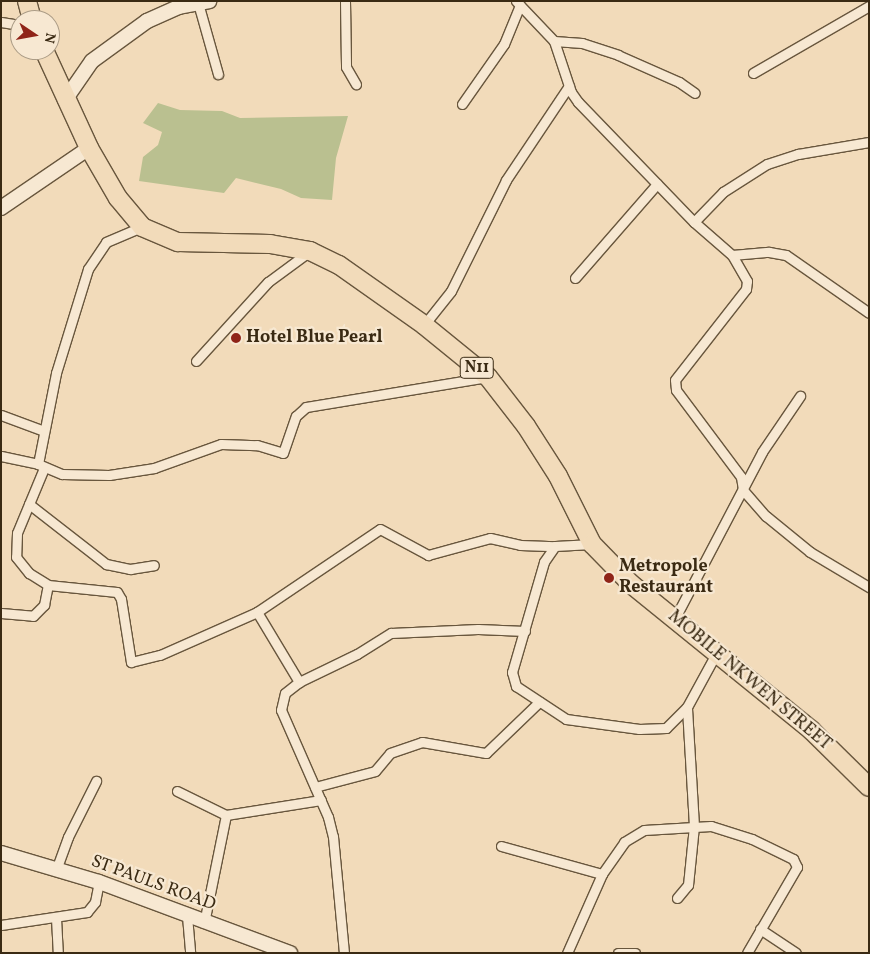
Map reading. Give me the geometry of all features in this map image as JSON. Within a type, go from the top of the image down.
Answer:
[{"type":"highway","name":"MOBILE NKWEN STREET","points":[[48,60],[88,148],[118,198],[142,227],[178,242],[270,244],[310,251],[339,265],[424,325],[488,377],[526,426],[558,476],[592,544],[630,584],[675,618],[811,730],[869,787]]},
{"type":"street","points":[[345,1],[346,67],[356,84]]},
{"type":"street","points":[[65,100],[92,61],[126,36],[163,13],[205,2],[218,74]]},
{"type":"street","points":[[462,104],[504,44],[518,3],[554,41],[569,86],[578,102],[694,222],[732,255],[746,281],[746,289],[675,380],[676,390],[740,477],[743,490],[766,516],[810,552],[869,587]]},
{"type":"street","points":[[754,74],[869,6]]},
{"type":"street","points":[[554,41],[582,43],[618,55],[679,82],[695,93]]},
{"type":"street","points":[[424,325],[451,291],[506,180],[569,86]]},
{"type":"street","points":[[694,222],[723,192],[767,164],[798,154],[869,142]]},
{"type":"street","points":[[2,205],[88,148]]},
{"type":"street","points":[[575,278],[657,184]]},
{"type":"street","points":[[142,227],[106,242],[88,269],[56,373],[44,431],[41,466],[29,504],[17,533],[16,557],[29,573],[48,585],[117,592],[121,599],[131,662],[160,655],[257,612],[380,529],[428,555],[490,538],[520,545],[592,544]]},
{"type":"street","points":[[196,361],[268,282],[310,251]]},
{"type":"street","points":[[732,255],[768,252],[786,255],[868,310]]},
{"type":"street","points":[[1,456],[74,476],[132,473],[154,468],[221,444],[257,445],[283,453],[296,416],[306,407],[488,377]]},
{"type":"street","points":[[675,618],[762,452],[800,396]]},
{"type":"street","points":[[1,415],[44,431]]},
{"type":"street","points":[[29,504],[106,564],[130,569],[154,565]]},
{"type":"street","points":[[555,546],[538,580],[526,631],[512,672],[513,680],[539,702],[566,719],[639,729],[666,728],[687,707],[717,652]]},
{"type":"street","points":[[1,613],[33,616],[44,605],[48,585]]},
{"type":"street","points":[[257,612],[299,682]]},
{"type":"street","points":[[344,953],[337,852],[321,800],[281,710],[285,693],[299,682],[357,654],[391,633],[478,628],[526,631]]},
{"type":"street","points":[[315,787],[375,771],[390,753],[422,742],[486,753],[539,702]]},
{"type":"street","points":[[677,898],[688,884],[694,826],[687,707]]},
{"type":"street","points":[[56,870],[68,837],[96,781]]},
{"type":"street","points":[[177,791],[226,814],[321,800]]},
{"type":"street","points":[[204,923],[226,814]]},
{"type":"street","points":[[567,953],[602,874],[624,842],[644,830],[694,826],[732,830],[793,859],[797,867],[795,874],[747,953]]},
{"type":"street","points":[[502,846],[602,874]]},
{"type":"street","name":"ST PAULS ROAD","points":[[1,853],[99,882],[204,923],[290,953]]},
{"type":"street","points":[[1,925],[87,912],[95,902],[99,882]]},
{"type":"street","points":[[188,916],[190,953]]},
{"type":"street","points":[[56,918],[58,953]]},
{"type":"street","points":[[760,929],[796,953]]},
{"type":"street","points":[[618,953],[636,953]]},
{"type":"green space","points":[[158,103],[180,110],[222,111],[240,118],[348,116],[336,158],[332,200],[301,198],[281,189],[236,178],[224,193],[139,181],[143,157],[158,145],[162,132],[143,123]]},
{"type":"place","name":"Hotel Blue Pearl","points":[[236,338]]},
{"type":"place","name":"Metropole Restaurant","points":[[609,578]]}]
